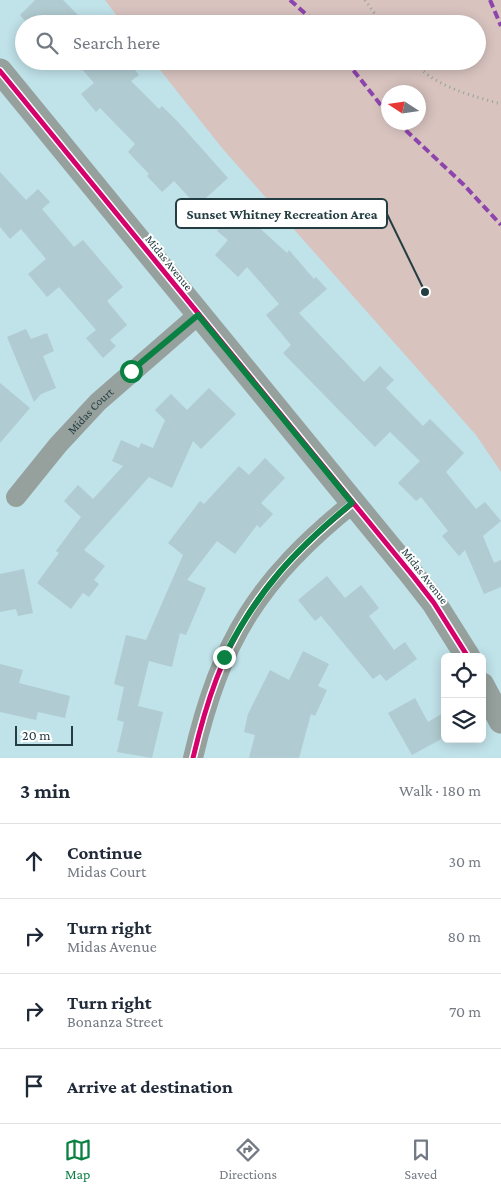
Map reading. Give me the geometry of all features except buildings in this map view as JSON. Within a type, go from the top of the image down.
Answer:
[{"type":"street","name":"Midas Avenue","points":[[0,71],[434,603],[465,653]]},
{"type":"street","name":"Midas Court","points":[[16,497],[98,402],[198,315]]},
{"type":"street","points":[[193,758],[213,687],[224,657],[243,620],[270,582],[304,544],[352,503]]},
{"type":"street","points":[[486,693],[501,721]]},
{"type":"path","points":[[365,0],[376,15]]},
{"type":"path","points":[[421,70],[449,88],[501,104]]},
{"type":"shaded area","points":[[105,0],[501,0],[501,472],[476,435],[222,148],[160,70],[486,70],[486,15],[116,15]]},
{"type":"marked path","points":[[290,0],[307,15]]},
{"type":"marked path","points":[[490,0],[501,26]]},
{"type":"marked path","points":[[353,70],[381,105]]},
{"type":"marked path","points":[[406,130],[464,185],[501,225]]},
{"type":"cycle path","points":[[0,71],[413,576],[434,603],[465,653]]},
{"type":"cycle path","points":[[193,758],[216,679],[231,645],[248,615],[268,586],[292,559],[320,531],[353,503]]},
{"type":"place","name":"Sunset Whitney Recreation Area","points":[[425,292]]},
{"type":"route","points":[[131,371],[198,315],[352,503],[304,544],[270,582],[243,620],[224,657]]}]
